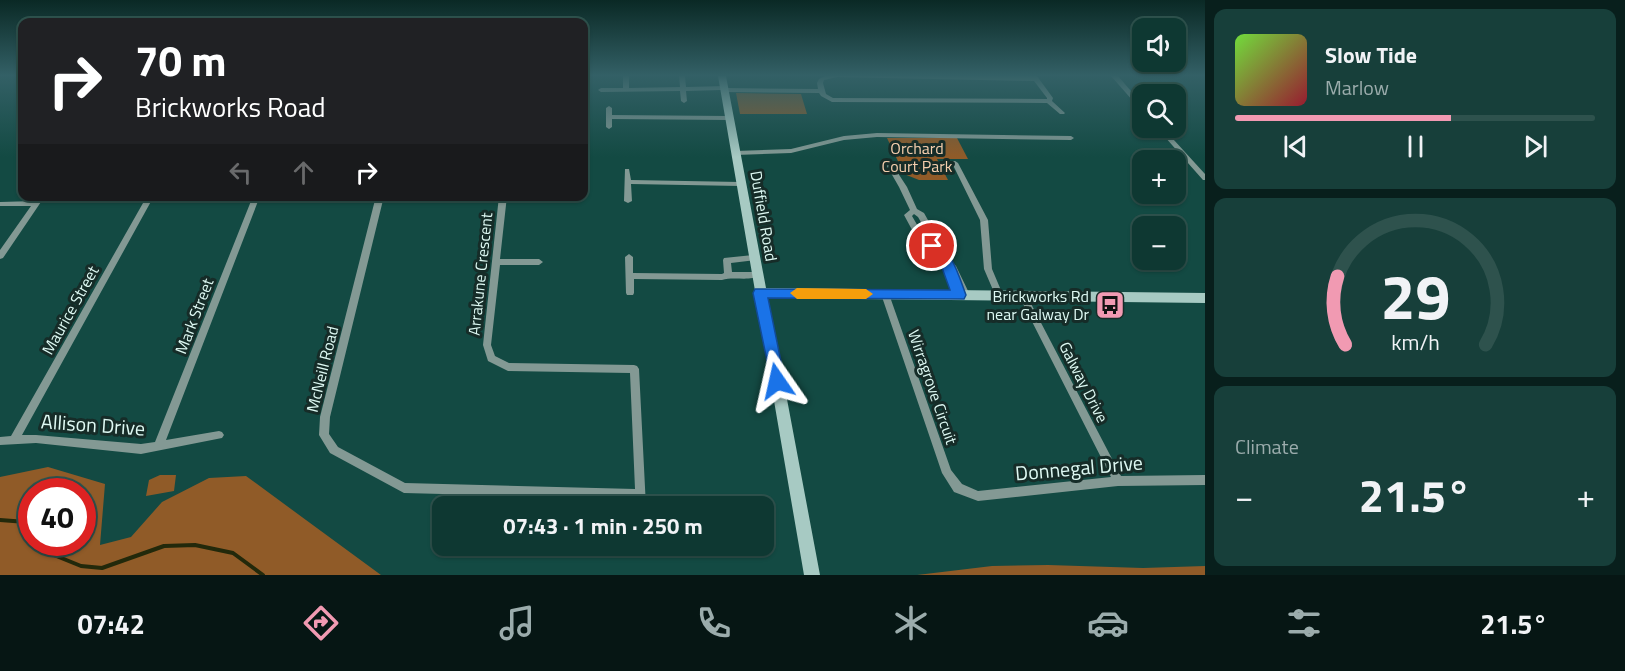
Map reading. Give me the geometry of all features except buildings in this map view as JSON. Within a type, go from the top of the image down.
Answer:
[{"type":"street","name":"Duffield Road","points":[[726,103],[812,575]]},
{"type":"street","points":[[1051,103],[1062,113]]},
{"type":"street","points":[[609,108],[609,127]]},
{"type":"street","points":[[609,117],[729,118]]},
{"type":"street","points":[[735,153],[791,151],[844,138],[876,135],[1071,138]]},
{"type":"street","points":[[1169,138],[1205,178]]},
{"type":"street","points":[[955,163],[984,220],[988,269],[999,295]]},
{"type":"street","points":[[890,166],[914,211],[921,215],[933,236],[932,246]]},
{"type":"street","points":[[627,171],[628,201]]},
{"type":"street","points":[[627,182],[740,184]]},
{"type":"street","points":[[0,204],[30,201]]},
{"type":"street","points":[[0,256],[39,201]]},
{"type":"street","name":"Maurice Street","points":[[15,439],[148,201]]},
{"type":"street","name":"Mark Street","points":[[159,446],[255,201]]},
{"type":"street","name":"McNeill Road","points":[[379,201],[325,417],[324,435],[327,443],[343,456],[404,488],[639,494]]},
{"type":"street","name":"Arrakune Crescent","points":[[502,201],[487,345],[491,358],[508,367],[634,369],[639,494]]},
{"type":"street","points":[[914,211],[909,213],[909,218],[920,237],[932,246],[947,263],[962,295]]},
{"type":"street","points":[[629,257],[630,293]]},
{"type":"street","points":[[728,275],[727,260],[753,258]]},
{"type":"street","points":[[496,262],[540,262]]},
{"type":"street","points":[[630,276],[756,276]]},
{"type":"street","points":[[760,293],[1205,298]]},
{"type":"street","name":"Wirragrove Circuit","points":[[885,294],[947,473],[958,488]]},
{"type":"street","name":"Galway Drive","points":[[1023,296],[1118,481]]},
{"type":"street","name":"Allison Drive","points":[[0,441],[36,439],[126,449],[159,446],[219,435]]},
{"type":"street","name":"Donnegal Drive","points":[[958,488],[978,496],[1118,481],[1205,480]]},
{"type":"green space","points":[[738,103],[804,103],[807,114],[740,114]]},
{"type":"green space","name":"Orchard Court Park","points":[[887,138],[957,138],[968,159],[937,159],[948,180],[919,180],[904,174]]},
{"type":"green space","points":[[48,467],[85,478],[18,478],[18,556],[96,556],[96,481],[105,484],[100,545],[131,537],[162,502],[209,478],[246,476],[381,575],[0,575],[0,477]]},
{"type":"green space","points":[[160,475],[176,475],[174,491],[146,496],[149,480]]},
{"type":"green space","points":[[992,566],[1143,568],[1205,566],[1205,575],[917,575]]},
{"type":"waterway","points":[[0,520],[18,521]]},
{"type":"waterway","points":[[56,556],[81,566],[102,568],[164,546],[195,545],[233,553],[263,575]]},
{"type":"slow traffic","points":[[797,293],[866,294]]},
{"type":"place","name":"Brickworks Rd near Galway Dr","points":[[1110,305]]},
{"type":"route","points":[[777,381],[760,293],[959,295],[947,263],[932,246]]}]
